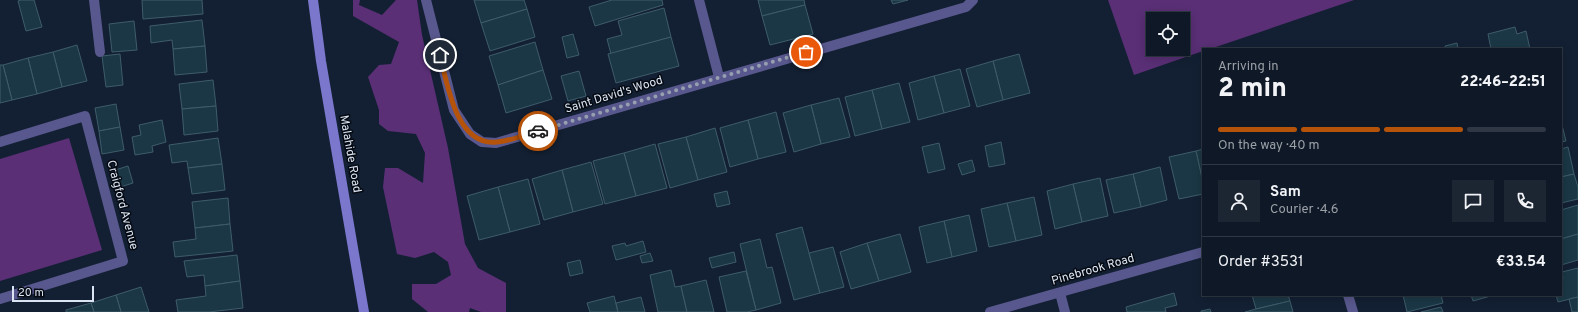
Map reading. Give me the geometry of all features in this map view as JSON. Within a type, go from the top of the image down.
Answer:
[{"type":"main road","name":"Malahide Road","points":[[313,0],[321,60],[364,312]]},
{"type":"street","points":[[94,0],[100,52]]},
{"type":"street","name":"Saint David's Wood","points":[[426,0],[454,110],[470,134],[482,142],[496,143],[966,6],[973,0]]},
{"type":"street","points":[[700,0],[719,77]]},
{"type":"street","name":"Craigford Avenue","points":[[0,142],[85,116],[123,261],[0,299]]},
{"type":"street","name":"Pinebrook Road","points":[[990,312],[1202,252]]},
{"type":"street","points":[[1060,293],[1065,312]]},
{"type":"street","points":[[1348,296],[1353,312]]},
{"type":"shaded area","points":[[353,0],[360,0],[359,5],[382,15],[396,0],[417,0],[422,35],[448,148],[465,244],[478,268],[506,283],[506,312],[481,312],[470,308],[469,312],[428,312],[412,299],[412,284],[436,284],[451,275],[448,262],[434,252],[415,258],[397,254],[383,187],[385,168],[398,168],[423,183],[425,153],[416,134],[388,131],[379,124],[379,110],[368,77],[379,65],[391,64],[399,42],[353,16]]},
{"type":"shaded area","points":[[1108,0],[1354,0],[1213,48],[1202,48],[1202,51],[1190,56],[1190,12],[1146,12],[1146,56],[1189,56],[1134,75]]},
{"type":"shaded area","points":[[69,138],[102,250],[0,281],[0,159]]},
{"type":"building","points":[[34,0],[42,27],[26,31],[18,1]]},
{"type":"building","points":[[142,0],[202,0],[203,14],[143,19]]},
{"type":"building","points":[[474,0],[524,0],[527,9],[481,23]]},
{"type":"building","points":[[612,0],[662,0],[663,5],[595,26],[589,7]]},
{"type":"building","points":[[758,0],[804,0],[805,5],[762,16]]},
{"type":"building","points":[[891,0],[908,0],[893,4]]},
{"type":"building","points":[[805,5],[813,34],[770,45],[762,16]]},
{"type":"building","points":[[664,8],[671,37],[611,54],[607,39],[622,35],[618,21]]},
{"type":"building","points":[[527,9],[535,37],[490,51],[481,23]]},
{"type":"building","points":[[202,20],[205,46],[173,49],[172,40],[151,43],[150,26]]},
{"type":"building","points":[[134,21],[137,50],[112,52],[109,24]]},
{"type":"building","points":[[1515,27],[1517,34],[1526,31],[1530,48],[1491,48],[1488,34]]},
{"type":"building","points":[[573,34],[579,55],[567,58],[562,37]]},
{"type":"building","points":[[671,37],[679,66],[616,83],[608,54]]},
{"type":"building","points":[[535,42],[543,70],[498,85],[489,56]]},
{"type":"building","points":[[1457,43],[1458,48],[1446,48],[1445,46]]},
{"type":"building","points":[[77,45],[87,81],[62,87],[53,52]]},
{"type":"building","points":[[205,46],[207,72],[175,75],[173,49]]},
{"type":"building","points":[[53,52],[62,87],[37,94],[28,58]]},
{"type":"building","points":[[120,54],[123,85],[106,87],[102,56]]},
{"type":"building","points":[[1019,54],[1030,93],[1003,100],[993,61]]},
{"type":"building","points":[[28,58],[37,94],[12,100],[3,65]]},
{"type":"building","points":[[993,61],[1003,100],[977,107],[966,69]]},
{"type":"building","points":[[0,65],[3,65],[12,100],[0,103]]},
{"type":"building","points":[[960,69],[970,106],[944,113],[934,76]]},
{"type":"building","points":[[543,70],[552,99],[506,113],[498,85]]},
{"type":"building","points":[[579,71],[586,96],[568,101],[561,76]]},
{"type":"building","points":[[934,76],[944,113],[918,120],[909,83]]},
{"type":"building","points":[[213,80],[216,106],[182,109],[179,84]]},
{"type":"building","points":[[899,83],[910,122],[882,129],[872,90]]},
{"type":"building","points":[[872,90],[882,129],[855,136],[845,97]]},
{"type":"building","points":[[839,98],[850,137],[821,144],[811,105]]},
{"type":"building","points":[[116,104],[120,127],[99,131],[95,108]]},
{"type":"building","points":[[811,105],[821,144],[794,152],[783,113]]},
{"type":"building","points":[[216,106],[218,131],[184,135],[182,109]]},
{"type":"building","points":[[776,112],[786,152],[758,159],[748,120]]},
{"type":"building","points":[[162,120],[166,142],[152,146],[153,152],[135,155],[132,137],[141,135],[139,125]]},
{"type":"building","points":[[748,120],[758,159],[730,167],[720,128]]},
{"type":"building","points":[[1562,125],[1566,141],[1562,142]]},
{"type":"building","points":[[120,127],[124,150],[102,154],[99,131]]},
{"type":"building","points":[[715,128],[727,172],[698,180],[686,137]]},
{"type":"building","points":[[686,137],[698,180],[670,188],[658,144]]},
{"type":"building","points":[[218,138],[222,164],[188,168],[187,161],[172,163],[169,145]]},
{"type":"building","points":[[1001,142],[1005,164],[989,167],[985,146]]},
{"type":"building","points":[[939,143],[945,169],[928,173],[922,147]]},
{"type":"building","points":[[655,144],[667,188],[636,196],[624,153]]},
{"type":"building","points":[[1568,147],[1574,174],[1562,177],[1562,149]]},
{"type":"building","points":[[1202,149],[1202,178],[1196,151]]},
{"type":"building","points":[[1196,151],[1202,178],[1202,194],[1179,199],[1169,157]]},
{"type":"building","points":[[624,153],[636,196],[605,204],[593,161]]},
{"type":"building","points":[[972,160],[975,171],[962,175],[958,164]]},
{"type":"building","points":[[591,162],[603,204],[573,212],[562,170]]},
{"type":"building","points":[[222,164],[225,190],[192,194],[188,168]]},
{"type":"building","points":[[128,166],[133,183],[117,188],[112,171]]},
{"type":"building","points":[[1160,167],[1167,200],[1141,207],[1133,174]]},
{"type":"building","points":[[562,170],[573,212],[544,220],[532,179]]},
{"type":"building","points":[[1133,174],[1141,207],[1114,213],[1106,180]]},
{"type":"building","points":[[1574,174],[1578,187],[1578,199],[1562,203],[1562,177]]},
{"type":"building","points":[[1100,178],[1108,216],[1082,222],[1073,184]]},
{"type":"building","points":[[528,179],[540,224],[510,232],[498,187]]},
{"type":"building","points":[[1073,184],[1082,222],[1055,229],[1047,191]]},
{"type":"building","points":[[498,187],[510,232],[479,240],[467,196]]},
{"type":"building","points":[[727,191],[730,204],[717,207],[714,194]]},
{"type":"building","points":[[1034,197],[1042,235],[1016,241],[1007,203]]},
{"type":"building","points":[[228,198],[230,224],[195,228],[192,202]]},
{"type":"building","points":[[1007,203],[1016,241],[989,247],[981,209]]},
{"type":"building","points":[[1578,205],[1578,234],[1562,239],[1562,210]]},
{"type":"building","points":[[969,215],[977,251],[952,257],[944,221]]},
{"type":"building","points":[[944,221],[952,257],[927,263],[919,227]]},
{"type":"building","points":[[230,224],[233,251],[175,257],[173,242],[196,239],[195,228]]},
{"type":"building","points":[[802,227],[820,293],[794,300],[776,234]]},
{"type":"building","points":[[900,234],[911,272],[879,281],[867,243]]},
{"type":"building","points":[[1578,234],[1578,260],[1562,265],[1562,239]]},
{"type":"building","points":[[760,239],[767,268],[772,267],[781,303],[756,310],[740,244]]},
{"type":"building","points":[[643,241],[646,252],[616,260],[612,246],[625,243],[626,246]]},
{"type":"building","points":[[867,243],[879,281],[851,289],[840,252]]},
{"type":"building","points":[[833,247],[844,287],[820,293],[809,253]]},
{"type":"building","points":[[734,252],[736,262],[712,268],[709,258]]},
{"type":"building","points":[[650,253],[653,261],[642,263],[640,256]]},
{"type":"building","points":[[237,255],[240,281],[205,286],[204,275],[187,277],[184,261]]},
{"type":"building","points":[[580,260],[583,273],[570,276],[567,263]]},
{"type":"building","points":[[1578,268],[1578,297],[1558,302],[1556,296],[1562,296],[1562,272]]},
{"type":"building","points":[[671,270],[675,287],[681,286],[687,312],[658,312],[650,275]]},
{"type":"building","points":[[746,271],[756,310],[747,312],[727,312],[719,277]]},
{"type":"building","points":[[706,280],[714,312],[687,312],[681,286]]},
{"type":"building","points":[[240,281],[243,308],[209,312],[178,312],[176,300],[206,296],[205,286]]},
{"type":"building","points":[[141,287],[149,312],[121,312],[116,295]]},
{"type":"building","points":[[1174,293],[1177,305],[1165,308],[1166,312],[1127,312],[1126,307]]},
{"type":"building","points":[[116,295],[121,312],[94,312],[91,303]]},
{"type":"building","points":[[614,296],[618,312],[590,312],[587,303]]},
{"type":"building","points":[[1252,296],[1288,296],[1290,301],[1256,309]]},
{"type":"building","points":[[1403,296],[1441,296],[1443,303],[1407,312]]},
{"type":"building","points":[[1471,296],[1490,296],[1473,301]]},
{"type":"building","points":[[641,297],[645,312],[618,312],[616,303]]},
{"type":"building","points":[[1578,297],[1578,312],[1572,312],[1569,299]]},
{"type":"building","points":[[1290,301],[1293,312],[1245,312],[1256,309]]},
{"type":"building","points":[[91,303],[94,312],[66,312],[66,310]]},
{"type":"building","points":[[1441,307],[1443,312],[1421,312]]},
{"type":"building","points":[[1210,309],[1211,312],[1201,312],[1201,311]]},
{"type":"way so far","points":[[538,131],[806,52]]},
{"type":"route","points":[[440,55],[454,110],[470,134],[482,142],[496,143],[538,131]]}]
